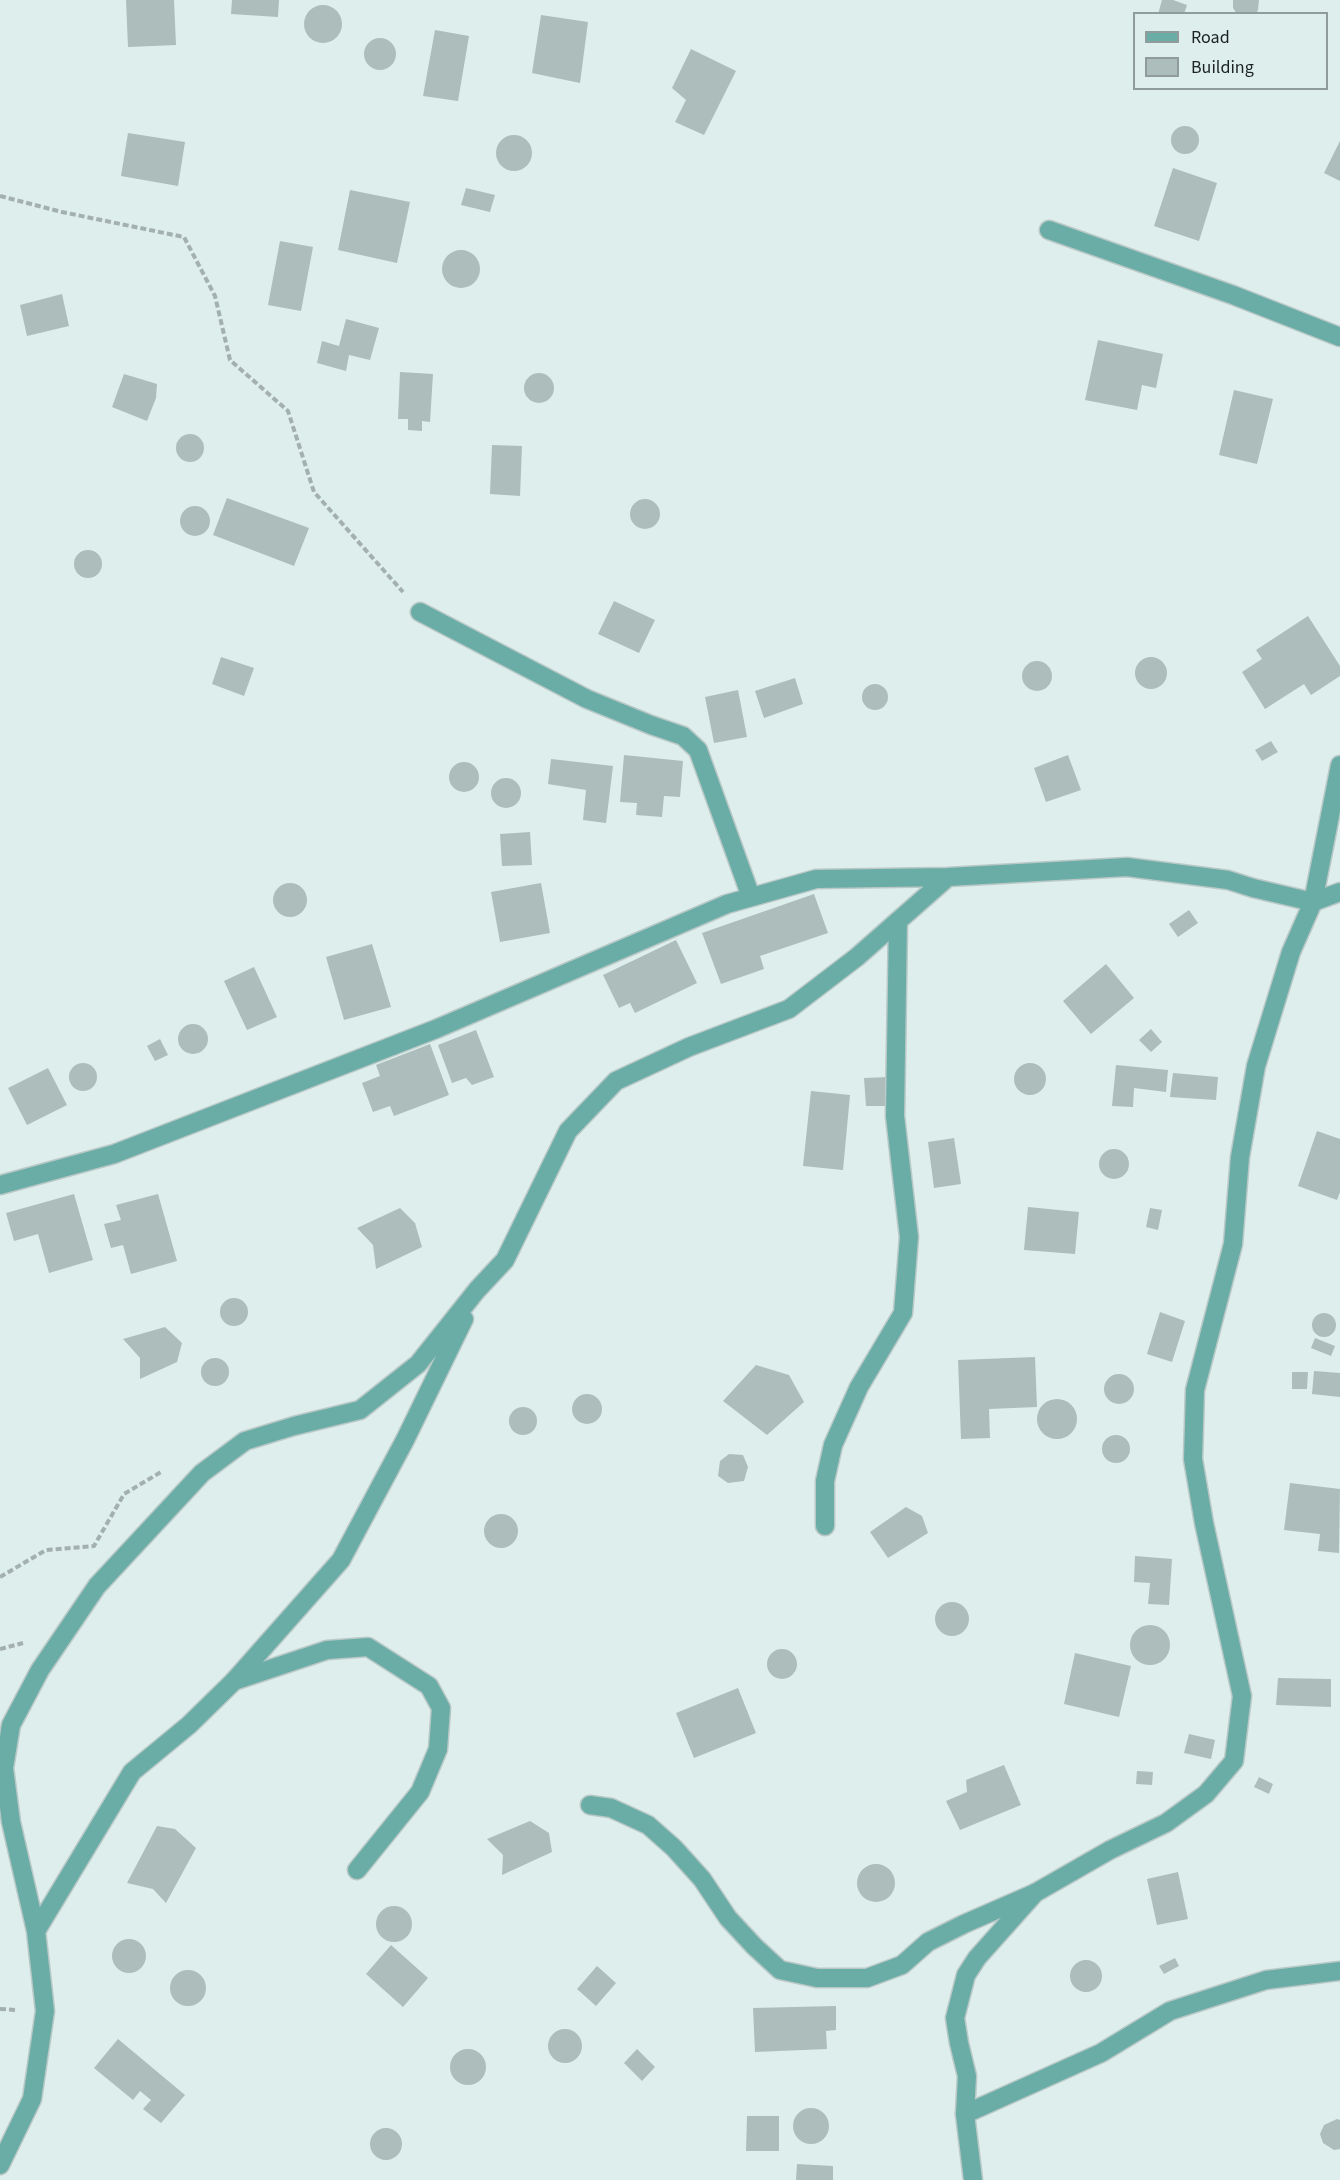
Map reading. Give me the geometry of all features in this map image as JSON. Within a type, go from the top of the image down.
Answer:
[{"type":"street","points":[[1049,230],[1233,295],[1340,337]]},
{"type":"street","points":[[420,612],[587,699],[683,736],[698,750],[751,897]]},
{"type":"street","points":[[590,1805],[611,1808],[648,1824],[702,1879],[728,1918],[780,1970],[816,1978],[867,1978],[902,1965],[928,1942],[1035,1893],[1110,1850],[1166,1823],[1206,1794],[1234,1761],[1242,1696],[1204,1523],[1193,1459],[1195,1390],[1233,1244],[1240,1157],[1256,1066],[1291,952],[1313,902],[1340,765]]},
{"type":"street","points":[[0,1185],[114,1154],[436,1029],[716,909],[816,879],[948,877],[1127,867],[1228,880],[1313,902],[1340,892]]},
{"type":"street","points":[[0,2164],[32,2099],[45,2011],[36,1931],[11,1822],[4,1768],[11,1725],[40,1670],[97,1586],[202,1473],[245,1441],[360,1410],[418,1364],[477,1290],[505,1260],[568,1131],[616,1081],[688,1047],[789,1009],[857,957],[948,877]]},
{"type":"street","points":[[825,1526],[825,1481],[833,1445],[859,1387],[903,1313],[909,1237],[894,1116],[898,921]]},
{"type":"street","points":[[36,1931],[132,1772],[189,1725],[234,1681],[340,1560],[405,1440],[477,1290]]},
{"type":"street","points":[[234,1681],[327,1650],[368,1647],[429,1686],[441,1708],[438,1749],[420,1792],[357,1870]]},
{"type":"street","points":[[973,2180],[965,2114],[967,2076],[958,2043],[955,2018],[966,1975],[977,1958],[1035,1893]]},
{"type":"street","points":[[965,2114],[1101,2054],[1170,2011],[1266,1980],[1340,1971]]},
{"type":"path","points":[[0,196],[62,212],[184,237],[215,296],[230,360],[288,411],[314,492],[420,612]]},
{"type":"path","points":[[0,1577],[46,1550],[94,1546],[124,1494],[164,1470]]},
{"type":"building","points":[[126,0],[174,0],[176,45],[128,47]]},
{"type":"building","points":[[232,0],[279,0],[278,17],[231,14]]},
{"type":"building","points":[[1162,0],[1173,0],[1187,5],[1185,12],[1159,12]]},
{"type":"building","points":[[1233,0],[1259,0],[1257,12],[1236,12]]},
{"type":"building","points":[[323,5],[330,6],[336,11],[341,17],[341,31],[336,37],[330,42],[323,43],[316,42],[310,37],[305,31],[304,24],[305,17],[310,11],[316,6]]},
{"type":"building","points":[[541,15],[588,22],[580,83],[532,73]]},
{"type":"building","points":[[435,30],[469,36],[458,101],[423,96]]},
{"type":"building","points":[[380,38],[391,43],[396,54],[391,65],[380,70],[369,65],[364,54],[369,43]]},
{"type":"building","points":[[691,49],[736,71],[704,135],[675,122],[686,100],[672,88]]},
{"type":"building","points":[[1185,126],[1195,130],[1199,140],[1195,150],[1185,154],[1175,150],[1171,140],[1175,130]]},
{"type":"building","points":[[128,133],[185,142],[178,186],[121,176]]},
{"type":"building","points":[[514,135],[527,140],[532,153],[527,166],[514,171],[501,166],[496,153],[501,140]]},
{"type":"building","points":[[1340,141],[1340,181],[1324,173]]},
{"type":"building","points":[[1173,168],[1217,183],[1199,241],[1154,226]]},
{"type":"building","points":[[466,188],[495,195],[490,212],[461,205]]},
{"type":"building","points":[[350,190],[410,202],[397,263],[338,250]]},
{"type":"building","points":[[280,241],[313,247],[301,311],[268,305]]},
{"type":"building","points":[[461,250],[474,256],[480,269],[474,282],[461,288],[448,282],[442,269],[448,256]]},
{"type":"building","points":[[62,294],[69,326],[27,336],[20,305]]},
{"type":"building","points":[[346,319],[379,328],[370,360],[349,355],[346,371],[317,363],[322,341],[339,346]]},
{"type":"building","points":[[1098,340],[1163,354],[1156,388],[1142,385],[1137,410],[1085,400]]},
{"type":"building","points":[[400,372],[433,374],[430,422],[422,421],[422,431],[408,430],[408,419],[398,419]]},
{"type":"building","points":[[539,373],[550,377],[554,388],[550,399],[539,403],[528,399],[524,388],[528,377]]},
{"type":"building","points":[[124,374],[157,384],[156,398],[147,421],[112,407]]},
{"type":"building","points":[[1234,390],[1273,399],[1257,464],[1219,455]]},
{"type":"building","points":[[190,434],[200,438],[204,448],[200,458],[190,462],[180,458],[176,448],[180,438]]},
{"type":"building","points":[[492,445],[522,446],[520,496],[490,494]]},
{"type":"building","points":[[227,498],[309,528],[294,566],[213,535]]},
{"type":"building","points":[[645,499],[656,503],[660,514],[656,525],[645,529],[634,525],[630,514],[634,503]]},
{"type":"building","points":[[195,506],[206,510],[210,521],[206,532],[195,536],[184,532],[180,521],[184,510]]},
{"type":"building","points":[[88,550],[98,554],[102,564],[98,574],[88,578],[78,574],[74,564],[78,554]]},
{"type":"building","points":[[614,601],[655,620],[639,653],[598,634]]},
{"type":"building","points":[[1308,616],[1340,666],[1340,676],[1311,695],[1304,684],[1265,709],[1242,672],[1262,659],[1256,650]]},
{"type":"building","points":[[221,657],[254,668],[244,696],[212,684]]},
{"type":"building","points":[[1151,657],[1162,662],[1167,673],[1162,684],[1151,689],[1140,684],[1135,673],[1140,662]]},
{"type":"building","points":[[1037,661],[1048,665],[1052,676],[1048,687],[1037,691],[1026,687],[1022,676],[1026,665]]},
{"type":"building","points":[[795,678],[803,704],[764,718],[755,691]]},
{"type":"building","points":[[875,684],[884,688],[888,697],[884,706],[875,710],[866,706],[862,697],[866,688]]},
{"type":"building","points":[[738,690],[747,737],[714,743],[705,697]]},
{"type":"building","points":[[1271,741],[1278,752],[1262,761],[1255,750]]},
{"type":"building","points":[[624,755],[683,761],[680,797],[664,796],[662,817],[636,815],[637,803],[620,802]]},
{"type":"building","points":[[1068,755],[1081,790],[1046,802],[1034,768]]},
{"type":"building","points":[[551,759],[613,766],[606,823],[583,820],[586,790],[548,784]]},
{"type":"building","points":[[464,762],[475,766],[479,777],[475,788],[464,792],[453,788],[449,777],[453,766]]},
{"type":"building","points":[[506,778],[517,782],[521,793],[517,804],[506,808],[495,804],[491,793],[495,782]]},
{"type":"building","points":[[530,832],[532,865],[502,866],[500,834]]},
{"type":"building","points":[[290,883],[302,888],[307,900],[302,912],[290,917],[278,912],[273,900],[278,888]]},
{"type":"building","points":[[541,883],[550,933],[500,942],[491,892]]},
{"type":"building","points":[[814,894],[828,933],[760,956],[764,969],[721,984],[702,933]]},
{"type":"building","points":[[1189,910],[1198,923],[1178,937],[1169,924]]},
{"type":"building","points":[[676,940],[697,983],[635,1013],[630,1003],[619,1008],[603,975]]},
{"type":"building","points":[[372,944],[391,1007],[344,1020],[326,957]]},
{"type":"building","points":[[1106,964],[1134,998],[1091,1034],[1063,1001]]},
{"type":"building","points":[[254,967],[277,1017],[247,1030],[224,981]]},
{"type":"building","points":[[193,1024],[204,1028],[208,1039],[204,1050],[193,1054],[182,1050],[178,1039],[182,1028]]},
{"type":"building","points":[[1151,1029],[1162,1042],[1151,1052],[1139,1040]]},
{"type":"building","points":[[476,1030],[494,1077],[472,1085],[466,1078],[452,1083],[438,1045]]},
{"type":"building","points":[[160,1039],[168,1055],[155,1061],[147,1046]]},
{"type":"building","points":[[430,1044],[449,1095],[394,1116],[390,1106],[373,1112],[362,1083],[380,1076],[376,1065]]},
{"type":"building","points":[[83,1063],[93,1067],[97,1077],[93,1087],[83,1091],[73,1087],[69,1077],[73,1067]]},
{"type":"building","points":[[1030,1063],[1041,1068],[1046,1079],[1041,1090],[1030,1095],[1019,1090],[1014,1079],[1019,1068]]},
{"type":"building","points":[[1116,1065],[1168,1070],[1166,1092],[1134,1088],[1133,1107],[1112,1106]]},
{"type":"building","points":[[48,1068],[67,1105],[27,1125],[8,1088]]},
{"type":"building","points":[[1173,1073],[1218,1077],[1216,1100],[1170,1097]]},
{"type":"building","points":[[890,1077],[892,1106],[866,1106],[864,1078]]},
{"type":"building","points":[[811,1091],[850,1095],[843,1170],[803,1166]]},
{"type":"building","points":[[1317,1131],[1340,1139],[1340,1192],[1337,1200],[1298,1186]]},
{"type":"building","points":[[954,1138],[961,1184],[934,1188],[928,1142]]},
{"type":"building","points":[[1114,1149],[1125,1153],[1129,1164],[1125,1175],[1114,1179],[1103,1175],[1099,1164],[1103,1153]]},
{"type":"building","points":[[74,1194],[93,1260],[49,1273],[38,1234],[14,1241],[6,1213]]},
{"type":"building","points":[[158,1194],[177,1261],[131,1274],[123,1245],[111,1248],[104,1224],[121,1220],[116,1205]]},
{"type":"building","points":[[1028,1207],[1079,1212],[1075,1254],[1024,1250]]},
{"type":"building","points":[[400,1208],[415,1223],[422,1247],[376,1269],[373,1245],[357,1228]]},
{"type":"building","points":[[1150,1208],[1162,1210],[1158,1230],[1146,1227]]},
{"type":"building","points":[[234,1298],[244,1302],[248,1312],[244,1322],[234,1326],[224,1322],[220,1312],[224,1302]]},
{"type":"building","points":[[1160,1312],[1185,1321],[1172,1362],[1147,1354]]},
{"type":"building","points":[[1324,1313],[1332,1317],[1336,1325],[1332,1333],[1324,1337],[1316,1333],[1312,1325],[1316,1317]]},
{"type":"building","points":[[165,1327],[182,1343],[177,1362],[140,1379],[140,1358],[123,1339]]},
{"type":"building","points":[[1315,1338],[1335,1346],[1331,1356],[1311,1348]]},
{"type":"building","points":[[1035,1357],[1037,1407],[989,1409],[990,1438],[961,1439],[958,1360]]},
{"type":"building","points":[[215,1358],[225,1362],[229,1372],[225,1382],[215,1386],[205,1382],[201,1372],[205,1362]]},
{"type":"building","points":[[756,1365],[789,1375],[804,1402],[767,1435],[723,1401]]},
{"type":"building","points":[[1314,1371],[1340,1373],[1340,1397],[1312,1394]]},
{"type":"building","points":[[1292,1372],[1308,1372],[1307,1389],[1292,1389]]},
{"type":"building","points":[[1119,1374],[1125,1375],[1133,1383],[1133,1395],[1125,1403],[1119,1404],[1113,1403],[1105,1395],[1104,1389],[1105,1383],[1113,1375]]},
{"type":"building","points":[[587,1394],[598,1398],[602,1409],[598,1420],[587,1424],[576,1420],[572,1409],[576,1398]]},
{"type":"building","points":[[1057,1399],[1065,1400],[1071,1405],[1076,1411],[1076,1427],[1071,1433],[1065,1438],[1057,1439],[1049,1438],[1043,1433],[1038,1427],[1037,1419],[1038,1411],[1043,1405],[1049,1400]]},
{"type":"building","points":[[523,1407],[533,1411],[537,1421],[533,1431],[523,1435],[513,1431],[509,1421],[513,1411]]},
{"type":"building","points":[[1116,1435],[1126,1439],[1130,1449],[1126,1459],[1116,1463],[1106,1459],[1102,1449],[1106,1439]]},
{"type":"building","points":[[729,1454],[743,1455],[748,1467],[744,1481],[728,1483],[718,1476],[720,1461]]},
{"type":"building","points":[[1290,1483],[1340,1489],[1339,1553],[1318,1551],[1320,1534],[1284,1530]]},
{"type":"building","points":[[906,1507],[922,1516],[928,1533],[888,1558],[870,1532]]},
{"type":"building","points":[[501,1514],[513,1519],[518,1531],[513,1543],[501,1548],[489,1543],[484,1531],[489,1519]]},
{"type":"building","points":[[1135,1556],[1172,1559],[1169,1605],[1148,1604],[1150,1583],[1134,1582]]},
{"type":"building","points":[[952,1602],[964,1607],[969,1619],[964,1631],[952,1636],[940,1631],[935,1619],[940,1607]]},
{"type":"building","points":[[1150,1625],[1164,1631],[1170,1645],[1164,1659],[1150,1665],[1136,1659],[1130,1645],[1136,1631]]},
{"type":"building","points":[[782,1649],[793,1653],[797,1664],[793,1675],[782,1679],[771,1675],[767,1664],[771,1653]]},
{"type":"building","points":[[1075,1653],[1131,1666],[1119,1717],[1064,1704]]},
{"type":"building","points":[[1278,1678],[1331,1679],[1331,1707],[1276,1705]]},
{"type":"building","points":[[738,1688],[756,1733],[694,1758],[676,1713]]},
{"type":"building","points":[[1189,1734],[1215,1740],[1211,1759],[1184,1753]]},
{"type":"building","points":[[1004,1765],[1021,1805],[960,1830],[946,1801],[967,1792],[966,1780]]},
{"type":"building","points":[[1137,1771],[1153,1772],[1152,1785],[1136,1784]]},
{"type":"building","points":[[1259,1777],[1273,1784],[1269,1794],[1254,1787]]},
{"type":"building","points":[[530,1821],[549,1833],[552,1852],[502,1875],[503,1855],[487,1839]]},
{"type":"building","points":[[157,1826],[175,1829],[196,1848],[166,1903],[153,1889],[127,1883]]},
{"type":"building","points":[[876,1864],[889,1870],[895,1883],[889,1896],[876,1902],[863,1896],[857,1883],[863,1870]]},
{"type":"building","points":[[1178,1872],[1188,1919],[1157,1925],[1147,1879]]},
{"type":"building","points":[[394,1906],[407,1911],[412,1924],[407,1937],[394,1942],[381,1937],[376,1924],[381,1911]]},
{"type":"building","points":[[129,1939],[141,1944],[146,1956],[141,1968],[129,1973],[117,1968],[112,1956],[117,1944]]},
{"type":"building","points":[[391,1945],[428,1978],[403,2007],[366,1974]]},
{"type":"building","points":[[1175,1958],[1179,1966],[1164,1974],[1159,1966]]},
{"type":"building","points":[[1086,1960],[1097,1965],[1102,1976],[1097,1987],[1086,1992],[1075,1987],[1070,1976],[1075,1965]]},
{"type":"building","points":[[597,1966],[616,1983],[596,2006],[577,1989]]},
{"type":"building","points":[[188,1970],[200,1976],[206,1988],[200,2000],[188,2006],[176,2000],[170,1988],[176,1976]]},
{"type":"building","points":[[836,2006],[836,2030],[826,2031],[827,2049],[755,2052],[753,2008]]},
{"type":"building","points":[[565,2029],[577,2034],[582,2046],[577,2058],[565,2063],[553,2058],[548,2046],[553,2034]]},
{"type":"building","points":[[118,2039],[185,2095],[161,2123],[143,2109],[151,2100],[140,2091],[133,2100],[94,2068]]},
{"type":"building","points":[[468,2049],[481,2054],[486,2067],[481,2080],[468,2085],[455,2080],[450,2067],[455,2054]]},
{"type":"building","points":[[637,2049],[655,2067],[642,2081],[624,2063]]},
{"type":"building","points":[[811,2108],[824,2113],[829,2126],[824,2139],[811,2144],[798,2139],[793,2126],[798,2113]]},
{"type":"building","points":[[747,2116],[779,2116],[779,2151],[746,2151]]},
{"type":"building","points":[[1337,2119],[1340,2120],[1340,2149],[1334,2150],[1323,2143],[1320,2134],[1324,2125]]},
{"type":"building","points":[[386,2128],[398,2132],[402,2144],[398,2156],[386,2160],[374,2156],[370,2144],[374,2132]]},
{"type":"building","points":[[797,2164],[833,2166],[833,2180],[796,2180]]}]
